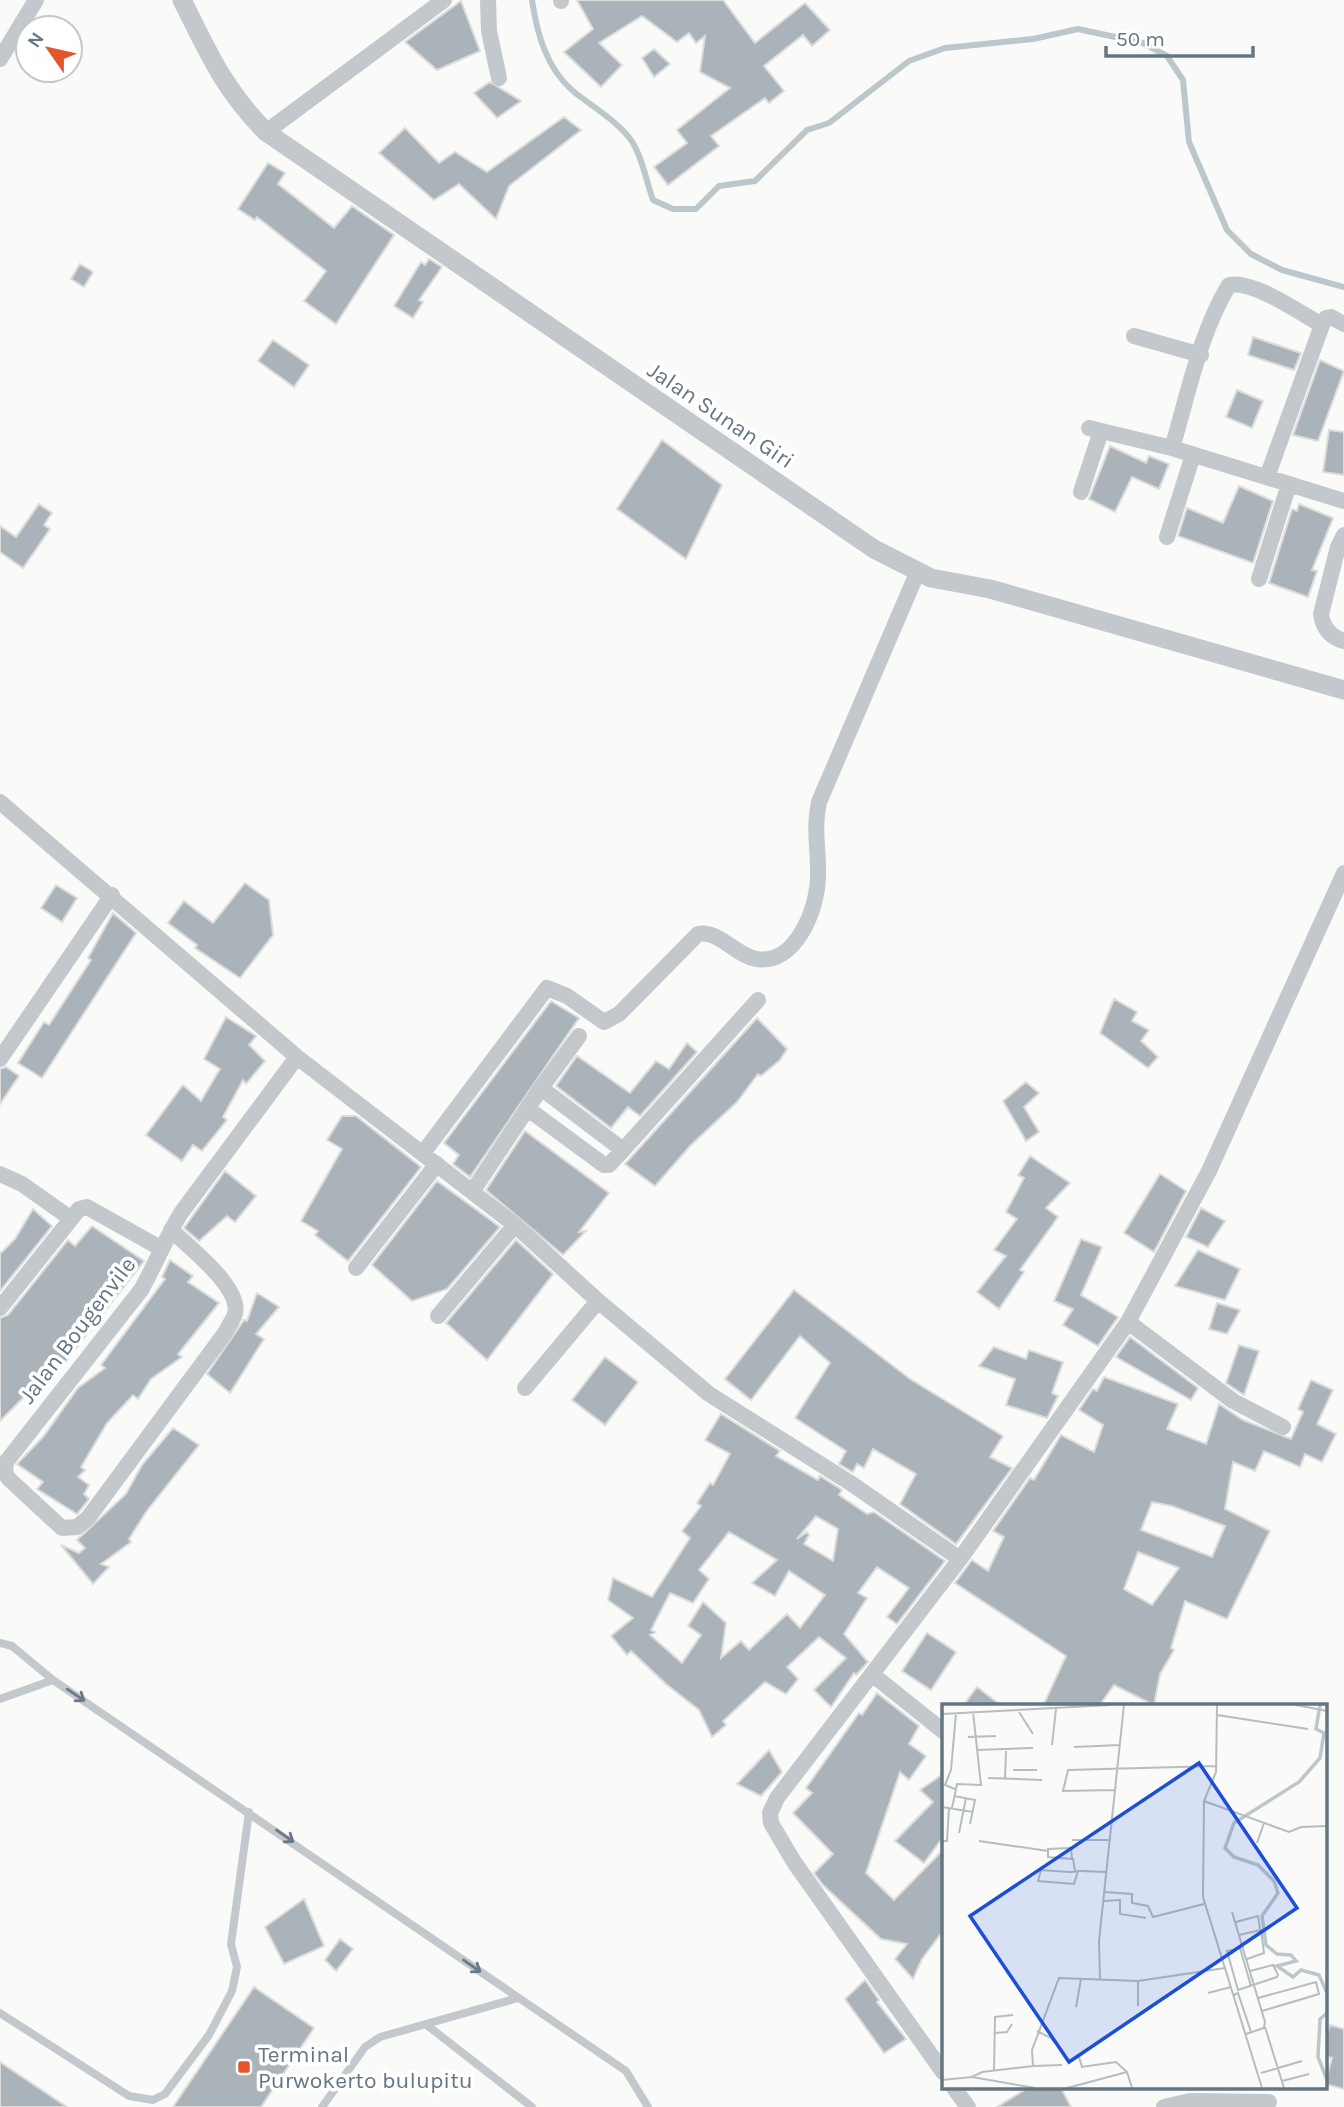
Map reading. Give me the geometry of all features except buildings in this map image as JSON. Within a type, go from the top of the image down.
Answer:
[{"type":"street","points":[[0,59],[36,0]]},
{"type":"street","name":"Jalan Sunan Giri","points":[[182,0],[223,82],[237,102],[266,132],[873,549],[931,578],[990,589],[1344,690]]},
{"type":"street","points":[[266,132],[444,0]]},
{"type":"street","points":[[488,0],[489,31],[499,78]]},
{"type":"street","points":[[1172,448],[1200,355],[1221,298],[1229,285],[1248,286],[1322,325]]},
{"type":"street","points":[[1267,477],[1322,325],[1326,318],[1331,317],[1344,324]]},
{"type":"street","points":[[1134,336],[1200,355]]},
{"type":"street","points":[[1081,492],[1095,430],[1172,448],[1344,501]]},
{"type":"street","points":[[1167,537],[1193,455]]},
{"type":"street","points":[[1259,579],[1289,484]]},
{"type":"street","points":[[1344,535],[1338,547],[1321,614],[1323,625],[1330,634],[1344,641]]},
{"type":"street","points":[[423,1153],[547,988],[567,996],[604,1022],[619,1014],[698,934],[713,935],[755,959],[773,960],[786,954],[798,937],[812,905],[818,881],[814,825],[819,803],[918,571]]},
{"type":"street","points":[[0,802],[112,895],[297,1056],[515,1225],[598,1301],[709,1394],[852,1484],[960,1559]]},
{"type":"street","points":[[942,2071],[793,1862],[771,1823],[770,1813],[777,1798],[960,1559],[1128,1322],[1209,1171],[1344,873]]},
{"type":"street","points":[[0,1059],[112,895]]},
{"type":"street","points":[[528,1109],[604,1165],[609,1165],[758,1000]]},
{"type":"street","points":[[472,1192],[579,1035]]},
{"type":"street","name":"Jalan Bougenvile","points":[[171,1230],[226,1284],[235,1300],[236,1313],[225,1333],[88,1518],[77,1527],[62,1528],[9,1479],[4,1467],[141,1290],[171,1230],[297,1056]]},
{"type":"street","points":[[541,1088],[622,1150]]},
{"type":"street","points":[[356,1268],[437,1164]]},
{"type":"street","points":[[0,1174],[22,1184],[70,1219]]},
{"type":"street","points":[[0,1308],[79,1209],[87,1207],[162,1249]]},
{"type":"street","points":[[438,1316],[515,1225]]},
{"type":"street","points":[[526,1388],[598,1301]]},
{"type":"street","points":[[1128,1322],[1227,1397],[1283,1427]]},
{"type":"street","points":[[873,1675],[942,1730]]},
{"type":"street","points":[[955,2090],[968,2107]]},
{"type":"street","points":[[1164,2107],[1190,2101],[1269,2102]]},
{"type":"lane","points":[[0,1643],[12,1646],[53,1680],[626,2071],[649,2107]]},
{"type":"lane","points":[[0,1699],[53,1680]]},
{"type":"lane","points":[[0,2013],[129,2096],[153,2100],[165,2094],[209,2035],[232,1991],[237,1967],[231,1944],[249,1812]]},
{"type":"lane","points":[[322,2107],[365,2047],[402,2028],[428,2026],[518,1997]]},
{"type":"lane","points":[[428,2026],[532,2107]]},
{"type":"waterway","points":[[532,0],[540,37],[556,72],[573,91],[627,135],[640,157],[653,200],[673,209],[696,209],[719,186],[755,181],[807,130],[829,123],[909,61],[945,48],[1033,39],[1078,29],[1143,43],[1167,56],[1183,80],[1189,142],[1227,230],[1251,254],[1282,270],[1344,287]]},
{"type":"place","name":"Terminal Purwokerto bulupitu","points":[[244,2067]]}]
